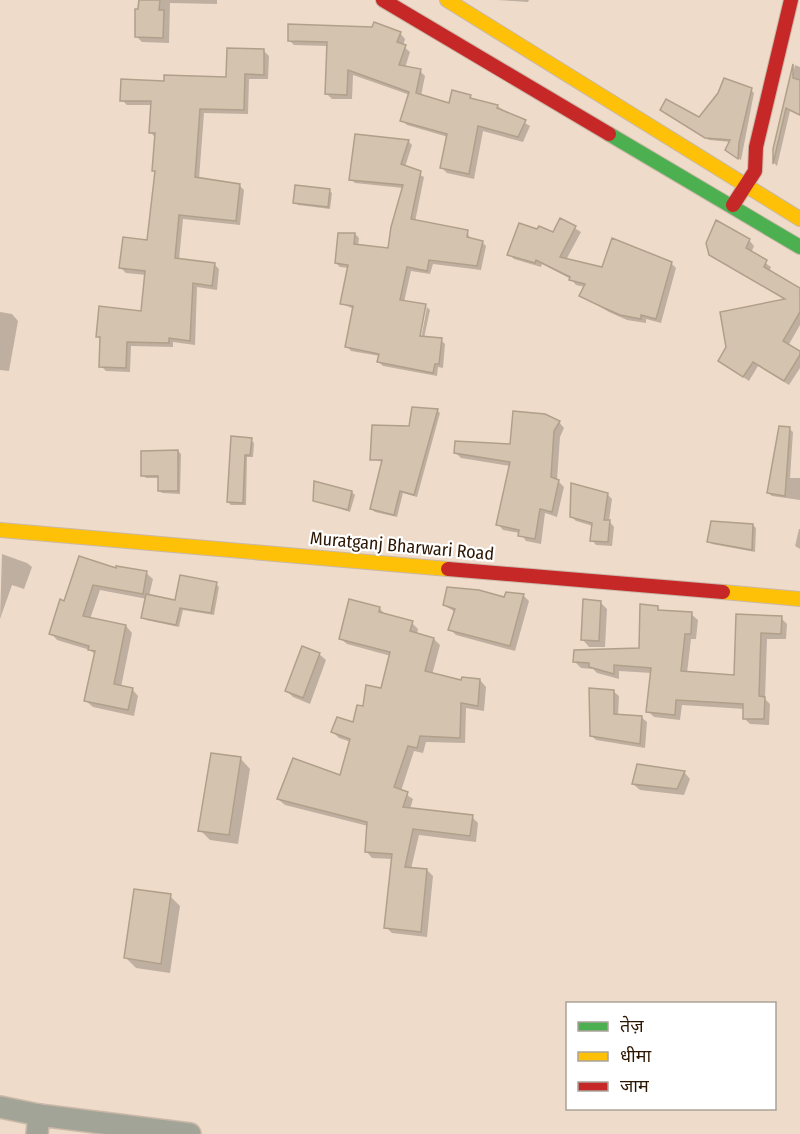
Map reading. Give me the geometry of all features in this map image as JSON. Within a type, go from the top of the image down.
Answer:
[{"type":"main road","points":[[383,0],[800,247]]},
{"type":"main road","points":[[447,0],[743,186],[800,219]]},
{"type":"main road","points":[[731,207],[755,171],[756,147],[791,0]]},
{"type":"main road","name":"Muratganj Bharwari Road","points":[[0,530],[800,599]]},
{"type":"street","points":[[0,1107],[38,1124],[190,1134]]},
{"type":"building","points":[[139,0],[160,0],[159,10],[164,10],[163,38],[135,37],[135,9],[138,9]]},
{"type":"building","points":[[374,22],[401,32],[397,42],[406,45],[399,65],[421,69],[416,93],[449,103],[452,90],[471,95],[470,98],[498,105],[497,108],[526,120],[518,137],[478,126],[469,174],[440,168],[447,134],[400,121],[409,92],[348,70],[347,95],[325,94],[327,42],[288,41],[288,24],[372,27]]},
{"type":"building","points":[[227,48],[264,49],[264,75],[245,74],[244,110],[200,109],[195,177],[240,184],[236,221],[179,215],[175,258],[215,263],[212,286],[193,283],[190,341],[169,338],[169,343],[127,342],[126,368],[99,367],[100,337],[96,337],[99,306],[141,311],[145,271],[119,268],[123,237],[147,240],[155,171],[152,171],[155,133],[149,133],[151,101],[120,101],[121,79],[164,81],[164,75],[226,77]]},
{"type":"building","points":[[793,64],[793,78],[800,80],[800,115],[786,108],[773,164],[773,149]]},
{"type":"building","points":[[724,78],[752,88],[739,143],[738,159],[725,150],[730,140],[705,138],[660,110],[666,99],[699,117],[718,93]]},
{"type":"building","points":[[355,134],[409,140],[401,164],[421,171],[411,219],[468,230],[467,237],[483,241],[477,266],[429,260],[427,271],[407,267],[400,300],[426,304],[420,336],[442,338],[439,364],[435,364],[433,373],[377,362],[379,354],[345,347],[353,306],[340,304],[348,265],[335,263],[338,233],[355,233],[354,244],[388,248],[391,227],[403,185],[349,180]]},
{"type":"building","points":[[295,185],[330,189],[328,207],[293,203]]},
{"type":"building","points":[[560,218],[576,226],[560,257],[602,267],[612,238],[672,262],[656,319],[641,315],[641,319],[620,315],[579,296],[585,284],[569,280],[570,277],[536,260],[535,263],[507,255],[519,223],[537,229],[539,226],[553,232]]},
{"type":"building","points":[[716,220],[750,239],[746,248],[767,260],[764,267],[800,288],[800,312],[783,341],[800,351],[800,355],[784,381],[753,362],[743,377],[718,361],[726,347],[720,312],[785,299],[709,255],[706,243]]},
{"type":"building","points":[[412,407],[438,409],[414,495],[400,491],[394,515],[370,509],[382,460],[370,460],[372,425],[409,426]]},
{"type":"building","points":[[513,411],[545,414],[560,421],[554,431],[551,477],[559,480],[552,512],[540,509],[535,539],[518,536],[519,530],[496,525],[510,462],[454,453],[455,441],[510,444]]},
{"type":"building","points":[[779,426],[790,427],[785,496],[767,493]]},
{"type":"building","points":[[231,436],[252,438],[250,455],[245,455],[243,503],[227,502]]},
{"type":"building","points":[[178,450],[178,491],[158,491],[158,476],[141,476],[141,451]]},
{"type":"building","points":[[314,481],[352,491],[348,510],[313,501]]},
{"type":"building","points":[[571,483],[608,493],[604,520],[610,520],[608,542],[590,541],[592,523],[570,517]]},
{"type":"building","points":[[711,521],[753,524],[752,550],[707,542]]},
{"type":"building","points":[[79,556],[116,568],[116,566],[147,571],[143,594],[93,585],[83,616],[126,625],[114,684],[133,688],[128,710],[84,701],[95,651],[88,650],[89,646],[49,634],[60,599],[64,601]]},
{"type":"building","points":[[180,575],[217,582],[211,613],[180,608],[176,625],[141,618],[146,594],[175,600]]},
{"type":"building","points":[[447,587],[479,590],[504,597],[506,592],[524,594],[510,646],[448,630],[455,609],[443,605]]},
{"type":"building","points":[[349,599],[380,607],[379,612],[413,621],[410,631],[434,638],[425,671],[461,680],[462,677],[480,679],[478,706],[461,703],[460,738],[420,736],[417,748],[408,746],[394,787],[408,792],[403,807],[473,815],[470,836],[413,829],[405,867],[427,869],[421,932],[384,928],[392,854],[365,852],[367,822],[277,799],[293,758],[340,775],[350,739],[331,732],[337,717],[353,722],[357,705],[363,706],[366,685],[381,688],[390,652],[339,639]]},
{"type":"building","points":[[583,599],[601,601],[599,641],[581,640]]},
{"type":"building","points":[[640,604],[658,606],[658,610],[692,612],[691,634],[685,634],[681,671],[734,675],[736,614],[782,616],[781,634],[761,633],[759,696],[765,697],[764,719],[743,719],[743,704],[676,700],[675,715],[646,712],[651,668],[614,665],[614,674],[589,667],[589,663],[573,662],[574,650],[639,648]]},
{"type":"building","points":[[302,646],[320,653],[303,698],[285,691]]},
{"type":"building","points":[[589,688],[614,690],[614,714],[642,716],[640,744],[590,736]]},
{"type":"building","points":[[211,753],[241,757],[229,835],[198,831]]},
{"type":"building","points":[[637,764],[685,771],[677,789],[632,784]]},
{"type":"building","points":[[134,889],[171,894],[161,964],[124,958]]},
{"type":"traffic: fast","points":[[609,134],[800,247]]},
{"type":"traffic: slow","points":[[447,0],[800,219]]},
{"type":"traffic: slow","points":[[0,530],[448,569]]},
{"type":"traffic: slow","points":[[723,592],[800,599]]},
{"type":"traffic: jam","points":[[383,0],[609,134]]},
{"type":"traffic: jam","points":[[733,205],[755,171],[756,147],[791,0]]},
{"type":"traffic: jam","points":[[448,569],[723,592]]}]
